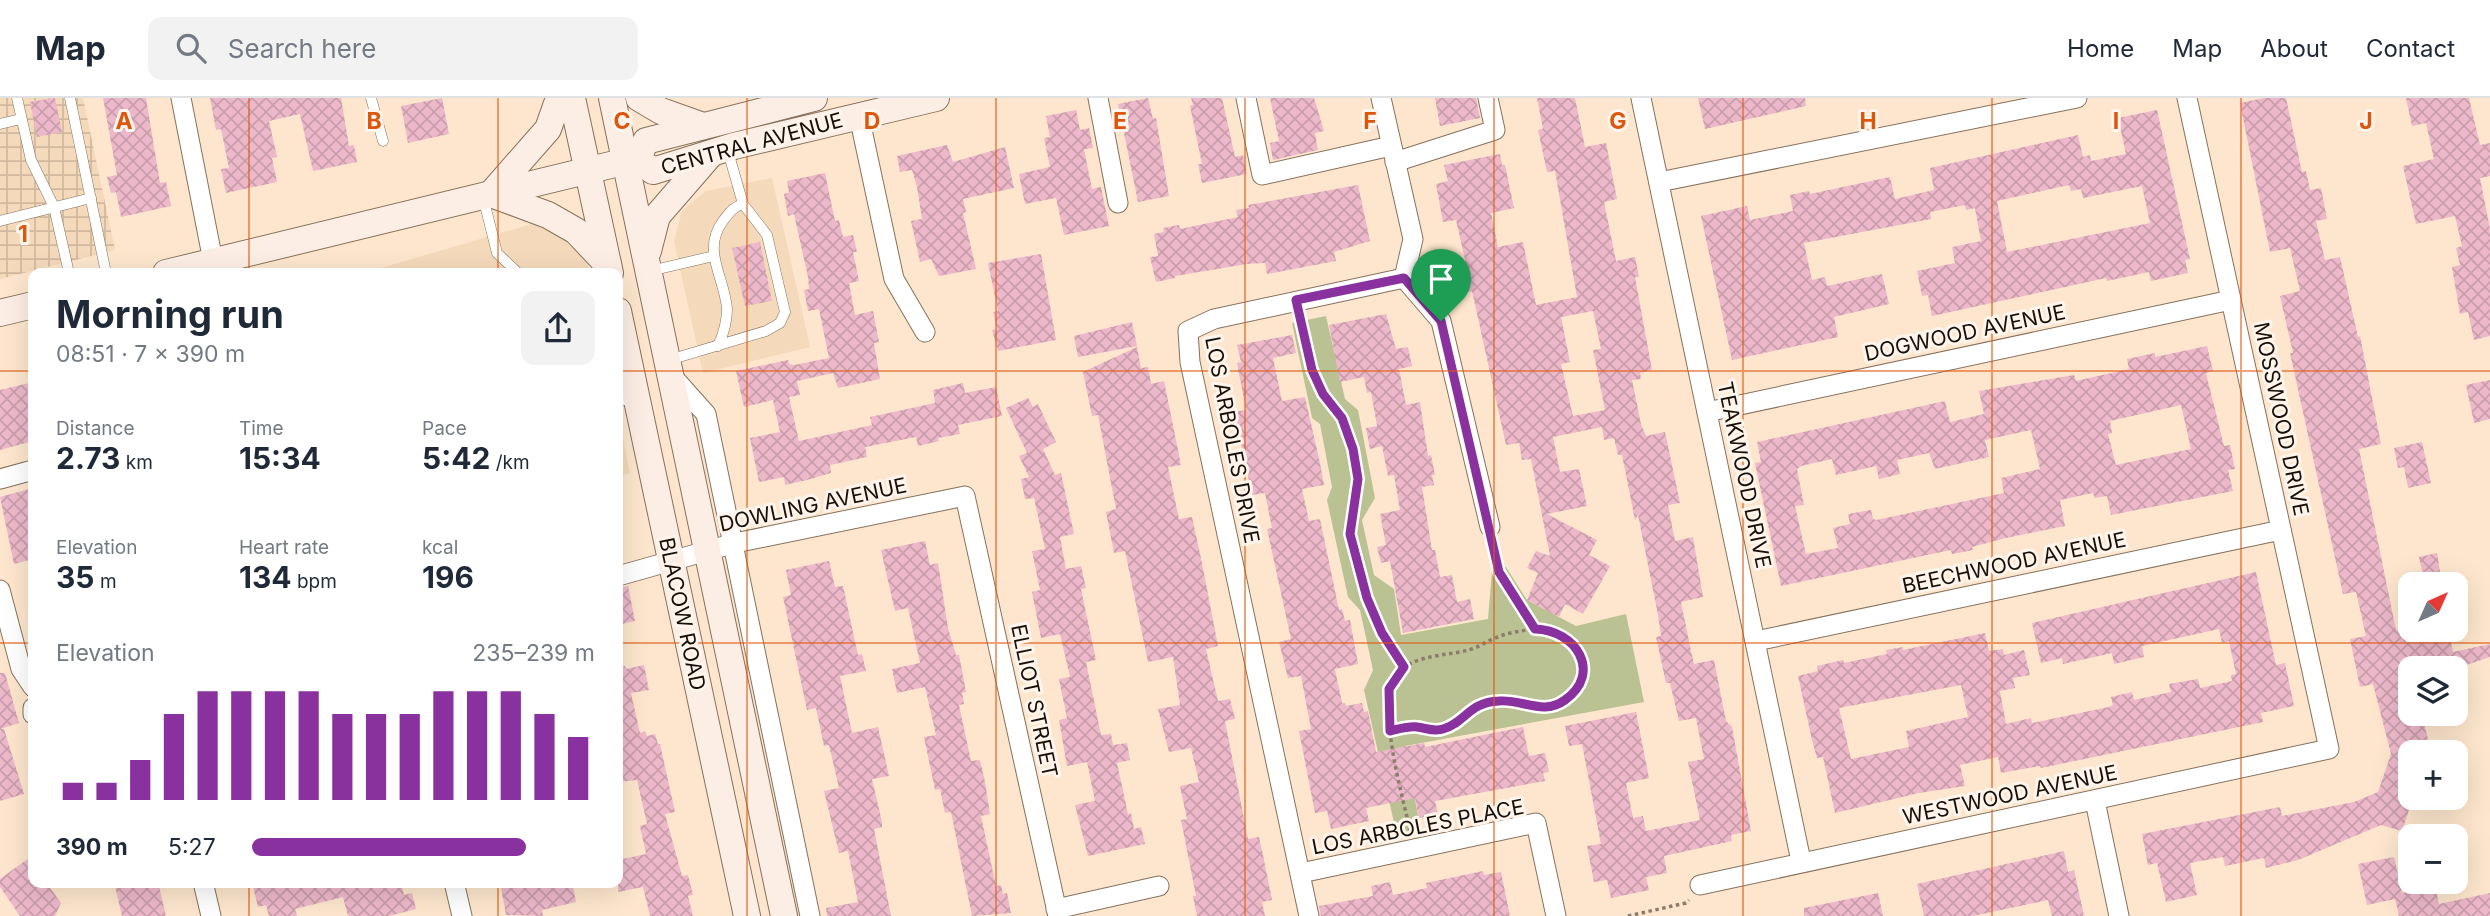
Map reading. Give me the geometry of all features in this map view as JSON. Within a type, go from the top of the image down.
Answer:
[{"type":"main road","points":[[487,195],[548,129],[559,98]]},
{"type":"main road","points":[[572,98],[609,268]]},
{"type":"main road","name":"BLACOW ROAD","points":[[612,98],[784,916]]},
{"type":"main road","points":[[639,98],[661,111],[703,126]]},
{"type":"main road","name":"CENTRAL AVENUE","points":[[814,98],[646,141],[637,159],[653,171],[719,150],[936,98]]},
{"type":"main road","points":[[649,264],[657,216],[719,150]]},
{"type":"main road","points":[[186,268],[627,161]]},
{"type":"main road","points":[[487,195],[548,215],[576,231],[608,268]]},
{"type":"main road","points":[[0,313],[28,306]]},
{"type":"main road","name":"BLACOW ROAD","points":[[623,360],[627,400],[670,560],[747,916]]},
{"type":"street","points":[[181,98],[213,261]]},
{"type":"street","points":[[1098,98],[1118,203]]},
{"type":"street","points":[[1245,98],[1262,175],[1393,154],[1495,130],[1488,98]]},
{"type":"street","points":[[1381,98],[1413,239],[1404,278],[1441,321],[1490,527]]},
{"type":"street","name":"TEAKWOOD DRIVE","points":[[1641,98],[1801,861]]},
{"type":"street","points":[[1659,183],[2077,98]]},
{"type":"street","name":"MOSSWOOD DRIVE","points":[[2187,98],[2329,749]]},
{"type":"street","points":[[859,116],[894,279],[925,332]]},
{"type":"street","name":"LOS ARBOLES DRIVE","points":[[1309,916],[1190,362],[1188,331],[1214,318],[1404,278]]},
{"type":"street","name":"DOGWOOD AVENUE","points":[[1707,412],[2231,300]]},
{"type":"street","name":"BLACOW ROAD","points":[[671,369],[706,414],[810,916]]},
{"type":"street","points":[[0,479],[28,471]]},
{"type":"street","name":"DOWLING AVENUE","points":[[623,574],[734,543],[965,496]]},
{"type":"street","name":"ELLIOT STREET","points":[[965,496],[1057,913]]},
{"type":"street","name":"BEECHWOOD AVENUE","points":[[1756,641],[2281,530]]},
{"type":"street","points":[[0,590],[21,669],[28,680]]},
{"type":"street","name":"WESTWOOD AVENUE","points":[[1700,886],[1801,861],[2095,801],[2329,749]]},
{"type":"street","points":[[2095,801],[2119,916]]},
{"type":"street","name":"LOS ARBOLES PLACE","points":[[1301,873],[1536,823],[1556,916]]},
{"type":"street","points":[[1057,913],[1159,886]]},
{"type":"street","points":[[204,888],[211,916]]},
{"type":"street","points":[[455,888],[462,916]]},
{"type":"lane","points":[[17,98],[31,160],[54,207],[68,268]]},
{"type":"lane","points":[[70,98],[105,268]]},
{"type":"lane","points":[[371,98],[383,141]]},
{"type":"lane","points":[[0,124],[21,119]]},
{"type":"lane","points":[[671,369],[718,346],[780,324],[785,312],[767,235],[743,204],[719,150]]},
{"type":"lane","points":[[487,195],[497,253],[513,268]]},
{"type":"lane","points":[[0,221],[91,198]]},
{"type":"lane","points":[[718,346],[726,330],[727,307],[712,248],[717,229],[733,207],[743,204]]},
{"type":"lane","points":[[649,264],[714,256]]},
{"type":"path","points":[[1296,300],[1312,370],[1323,394],[1342,418],[1353,449],[1358,479],[1350,534],[1367,598],[1382,633],[1404,667]]},
{"type":"path","points":[[1490,527],[1499,572],[1535,629]]},
{"type":"path","points":[[1390,731],[1410,727],[1442,730],[1472,708],[1496,701],[1513,701],[1546,709],[1566,700],[1579,683],[1582,671],[1575,644],[1556,631],[1535,629],[1495,637],[1473,649],[1416,661],[1404,667],[1389,689],[1390,731],[1413,849]]},
{"type":"path","points":[[1628,916],[1686,903],[1700,886]]},
{"type":"shaded area","points":[[0,98],[83,98],[115,250],[44,268],[28,268],[28,272],[0,279]]},
{"type":"shaded area","points":[[772,178],[810,347],[703,373],[674,241],[682,211],[706,191]]},
{"type":"shaded area","points":[[542,221],[570,235],[589,268],[381,268]]},
{"type":"shaded area","points":[[623,437],[630,473],[623,475]]},
{"type":"green space","points":[[1326,316],[1345,399],[1358,410],[1375,498],[1362,520],[1374,575],[1394,589],[1401,635],[1488,619],[1492,570],[1506,567],[1527,600],[1576,626],[1626,614],[1644,702],[1405,746],[1421,831],[1397,836],[1364,690],[1373,670],[1360,610],[1348,597],[1327,500],[1332,487],[1320,424],[1312,418],[1292,323]]},
{"type":"building","points":[[55,98],[62,132],[37,137],[30,102]]},
{"type":"building","points":[[103,98],[146,98],[160,183],[166,182],[171,206],[121,217],[116,192],[111,193],[107,177],[117,175]]},
{"type":"building","points":[[210,98],[341,98],[349,146],[354,145],[357,162],[313,171],[300,114],[269,121],[277,157],[272,158],[277,182],[226,193],[221,169],[229,168],[221,129],[216,130]]},
{"type":"building","points":[[442,98],[449,134],[408,143],[401,106]]},
{"type":"building","points":[[1148,98],[1153,119],[1156,118],[1169,196],[1138,202],[1118,104]]},
{"type":"building","points":[[1191,98],[1222,98],[1235,157],[1243,155],[1247,174],[1202,183],[1198,164],[1202,164],[1190,106],[1193,105]]},
{"type":"building","points":[[1270,98],[1314,98],[1324,131],[1315,133],[1318,150],[1273,160],[1270,143],[1279,141]]},
{"type":"building","points":[[1435,98],[1476,98],[1480,118],[1440,126]]},
{"type":"building","points":[[1537,98],[1575,98],[1585,147],[1606,143],[1617,199],[1604,202],[1616,261],[1635,257],[1639,277],[1635,277],[1652,370],[1640,373],[1641,379],[1632,380],[1641,424],[1646,436],[1665,432],[1680,503],[1668,505],[1675,541],[1693,537],[1703,597],[1681,602],[1691,651],[1694,664],[1714,660],[1726,721],[1732,727],[1751,831],[1731,835],[1732,841],[1664,856],[1667,873],[1646,877],[1649,890],[1611,898],[1607,880],[1594,882],[1587,846],[1601,844],[1582,744],[1569,746],[1565,726],[1636,712],[1649,778],[1626,783],[1633,818],[1643,816],[1646,831],[1700,820],[1688,762],[1704,759],[1696,718],[1679,721],[1670,683],[1666,683],[1656,637],[1661,636],[1658,615],[1638,515],[1635,520],[1622,455],[1618,455],[1614,438],[1604,440],[1602,427],[1553,437],[1560,472],[1579,469],[1587,506],[1547,514],[1597,540],[1589,555],[1610,566],[1583,614],[1565,604],[1559,617],[1527,600],[1538,573],[1527,568],[1536,551],[1550,556],[1531,459],[1522,460],[1519,443],[1506,445],[1472,291],[1459,294],[1455,275],[1468,273],[1456,220],[1443,222],[1436,184],[1448,181],[1444,165],[1500,154],[1514,208],[1491,213],[1498,247],[1523,242],[1536,305],[1577,297],[1555,171],[1547,172],[1538,130],[1543,129]],"holes":[[[1593,311],[1601,349],[1593,350],[1605,410],[1573,416],[1561,364],[1570,362],[1561,317]]]},
{"type":"building","points":[[1698,98],[1805,98],[1806,106],[1705,129]]},
{"type":"building","points":[[2264,98],[2286,98],[2302,172],[2306,171],[2310,190],[2321,188],[2327,219],[2316,221],[2325,260],[2340,257],[2358,337],[2360,336],[2381,444],[2359,449],[2398,629],[2398,642],[2451,642],[2453,652],[2490,644],[2490,657],[2468,664],[2468,656],[2398,656],[2398,726],[2425,726],[2428,740],[2398,740],[2398,810],[2409,810],[2404,824],[2398,824],[2398,830],[2381,825],[2298,860],[2266,868],[2264,858],[2225,866],[2223,857],[2190,863],[2197,895],[2166,902],[2157,863],[2148,865],[2142,834],[2280,807],[2282,816],[2354,802],[2378,792],[2391,754],[2373,684],[2360,687],[2350,639],[2366,636],[2356,592],[2343,594],[2290,353],[2293,353],[2280,296],[2300,291],[2290,248],[2270,252],[2240,103]]},
{"type":"building","points":[[2406,98],[2469,98],[2480,145],[2490,143],[2490,176],[2480,178],[2490,229],[2490,336],[2474,340],[2468,312],[2460,314],[2452,267],[2460,265],[2456,248],[2462,246],[2455,216],[2416,224],[2403,166],[2434,159],[2426,123],[2412,126]]},
{"type":"building","points":[[1076,110],[1080,130],[1089,128],[1093,148],[1084,149],[1092,189],[1101,187],[1109,226],[1064,235],[1056,198],[1025,204],[1019,174],[1050,167],[1044,138],[1050,137],[1046,116]]},
{"type":"building","points":[[2157,110],[2190,259],[2185,260],[2188,273],[2151,281],[2149,272],[2107,281],[2106,278],[1932,316],[1928,295],[1922,296],[1917,271],[1955,263],[1952,247],[1981,241],[1975,208],[1966,210],[1965,205],[1930,212],[1931,219],[1804,243],[1812,280],[1825,277],[1827,286],[1882,274],[1889,304],[1834,317],[1838,337],[1732,360],[1701,216],[1747,206],[1750,220],[1793,211],[1790,195],[1809,191],[1810,194],[1890,177],[1895,199],[1934,190],[1930,168],[2078,135],[2083,157],[2090,155],[2091,161],[2126,154],[2118,118]],"holes":[[[2069,185],[2071,191],[2081,189],[2083,198],[2142,186],[2150,223],[2007,252],[1997,201]]]},
{"type":"building","points":[[947,145],[953,162],[1005,147],[1014,188],[963,199],[966,212],[963,213],[976,269],[939,276],[931,259],[920,262],[911,221],[922,219],[917,187],[912,170],[900,172],[897,156]]},
{"type":"building","points":[[825,173],[835,221],[839,220],[843,237],[853,235],[857,252],[853,252],[859,281],[849,283],[855,315],[873,311],[879,342],[874,343],[880,379],[838,388],[833,373],[797,381],[800,395],[789,397],[799,441],[872,425],[870,417],[935,403],[933,390],[963,383],[965,393],[996,387],[1002,416],[958,425],[960,434],[938,438],[939,441],[918,446],[916,437],[865,447],[867,457],[830,465],[831,473],[807,480],[785,485],[784,477],[759,482],[750,438],[780,432],[773,400],[744,407],[736,371],[788,360],[789,364],[794,365],[829,358],[819,309],[808,311],[804,290],[809,289],[808,277],[794,214],[788,216],[784,194],[789,193],[787,181]]},
{"type":"building","points":[[1358,185],[1370,241],[1334,252],[1336,261],[1267,274],[1265,263],[1247,264],[1175,276],[1156,282],[1150,257],[1158,256],[1154,234],[1164,232],[1163,228],[1179,225],[1180,229],[1238,217],[1236,210],[1249,208],[1248,205]]},
{"type":"building","points":[[760,242],[772,301],[745,306],[732,248]]},
{"type":"building","points":[[1041,254],[1056,340],[998,351],[992,330],[997,329],[993,312],[998,311],[988,263]]},
{"type":"building","points":[[1386,314],[1396,349],[1408,347],[1412,366],[1399,369],[1406,405],[1420,402],[1428,456],[1431,455],[1435,475],[1432,475],[1434,485],[1422,487],[1432,550],[1435,550],[1440,577],[1452,575],[1457,602],[1470,599],[1474,619],[1403,633],[1390,561],[1381,563],[1377,547],[1386,545],[1380,514],[1400,510],[1394,475],[1388,476],[1382,446],[1370,449],[1366,428],[1377,426],[1371,392],[1367,393],[1364,377],[1340,382],[1329,325]]},
{"type":"building","points":[[1132,322],[1137,346],[1078,357],[1074,336]]},
{"type":"building","points":[[1292,335],[1296,353],[1273,358],[1282,401],[1305,397],[1320,463],[1324,485],[1302,489],[1309,521],[1320,519],[1339,610],[1342,609],[1345,621],[1350,620],[1358,664],[1335,669],[1342,703],[1346,706],[1362,703],[1364,712],[1368,711],[1376,752],[1424,743],[1425,747],[1523,727],[1529,756],[1545,753],[1549,772],[1543,773],[1545,781],[1435,801],[1438,814],[1419,818],[1415,798],[1366,808],[1369,821],[1331,829],[1327,811],[1315,813],[1299,731],[1311,729],[1301,676],[1288,678],[1279,642],[1291,639],[1267,529],[1272,528],[1265,493],[1252,495],[1234,412],[1246,410],[1237,363],[1241,362],[1237,345]]},
{"type":"building","points":[[2207,346],[2213,371],[2206,373],[2224,446],[2230,445],[2235,469],[2228,470],[2233,491],[2111,515],[2107,496],[2095,498],[2093,493],[2060,500],[2065,526],[2006,538],[1972,547],[1973,550],[1952,554],[1951,550],[1781,586],[1755,463],[1761,462],[1757,442],[1945,401],[1950,422],[1984,414],[1979,391],[2074,375],[2076,381],[2129,369],[2127,359],[2155,353],[2155,357]],"holes":[[[2181,405],[2191,449],[2116,465],[2108,434],[2112,433],[2110,421]],[[2031,430],[2040,469],[2001,478],[2004,493],[1876,520],[1873,519],[1871,510],[1848,514],[1850,524],[1833,528],[1838,548],[1806,554],[1795,506],[1804,505],[1797,469],[1801,466],[1832,459],[1836,475],[1876,466],[1879,479],[1900,474],[1897,460],[1929,453],[1935,469],[1989,457],[1985,440]]]},
{"type":"building","points":[[1137,347],[1141,368],[1148,367],[1151,384],[1164,381],[1181,465],[1168,467],[1179,519],[1192,517],[1202,563],[1218,646],[1206,649],[1218,701],[1230,699],[1235,719],[1225,721],[1248,839],[1259,837],[1263,855],[1272,900],[1262,902],[1265,916],[1197,916],[1193,896],[1196,896],[1181,820],[1187,819],[1180,786],[1199,782],[1191,748],[1169,752],[1158,709],[1180,705],[1173,657],[1148,662],[1125,551],[1114,553],[1106,512],[1116,509],[1098,415],[1092,416],[1083,372]]},
{"type":"building","points":[[2490,380],[2490,419],[2474,423],[2466,385]]},
{"type":"building","points":[[28,383],[28,442],[0,450],[0,390]]},
{"type":"building","points":[[1028,398],[1033,407],[1038,404],[1056,442],[1043,449],[1055,475],[1061,473],[1074,534],[1060,537],[1066,569],[1081,566],[1086,588],[1081,589],[1096,660],[1086,662],[1101,735],[1111,734],[1113,745],[1127,743],[1130,760],[1117,763],[1128,814],[1131,813],[1134,829],[1141,827],[1145,844],[1088,856],[1075,805],[1095,801],[1087,762],[1067,766],[1059,720],[1067,718],[1059,679],[1070,677],[1060,634],[1041,638],[1032,592],[1040,590],[1032,551],[1045,549],[1034,498],[1025,499],[1021,479],[1029,477],[1019,456],[1027,453],[1006,408]]},
{"type":"building","points":[[2422,442],[2431,483],[2408,488],[2404,467],[2398,468],[2394,448]]},
{"type":"building","points":[[28,489],[28,560],[14,564],[0,497]]},
{"type":"building","points":[[925,541],[930,565],[938,563],[948,628],[956,655],[959,655],[966,692],[962,693],[964,704],[959,705],[971,761],[980,760],[985,782],[990,814],[981,816],[996,886],[1001,885],[1003,894],[1007,893],[1011,913],[972,916],[951,812],[945,813],[940,789],[935,790],[924,737],[936,735],[925,687],[897,693],[892,669],[920,663],[908,608],[895,611],[881,550]]},
{"type":"building","points":[[2437,553],[2440,572],[2422,572],[2419,557]]},
{"type":"building","points":[[829,561],[835,587],[843,586],[858,655],[862,654],[866,671],[840,676],[852,733],[878,727],[889,776],[872,779],[882,822],[882,827],[874,829],[891,916],[827,916],[826,908],[858,902],[848,851],[839,853],[824,791],[839,788],[829,745],[824,746],[816,708],[807,710],[783,597],[791,595],[786,570]]},
{"type":"building","points":[[2256,572],[2276,665],[2285,663],[2294,706],[2261,713],[2263,722],[2041,768],[2040,766],[2001,773],[1998,757],[1960,765],[1965,786],[1919,793],[1835,813],[1823,757],[1817,758],[1812,740],[1798,676],[1818,671],[1817,666],[1887,654],[1886,650],[1903,647],[1903,650],[1985,633],[1989,651],[2003,649],[2004,655],[2024,650],[2030,675],[2013,678],[2015,688],[2000,691],[2006,724],[2031,718],[2032,723],[2109,707],[2113,705],[2111,697],[2132,692],[2134,700],[2171,692],[2169,684],[2198,679],[2200,688],[2232,681],[2231,675],[2236,674],[2229,641],[2222,643],[2219,629],[2142,646],[2144,657],[2114,664],[2112,653],[2063,664],[2062,658],[2041,663],[2032,623]],"holes":[[[1961,685],[1968,717],[1906,731],[1909,747],[1851,759],[1839,708]]]},
{"type":"building","points":[[628,586],[635,621],[623,624],[623,587]]},
{"type":"building","points":[[644,665],[649,690],[631,693],[640,733],[645,731],[647,736],[655,734],[660,744],[675,812],[665,814],[682,876],[688,875],[693,895],[688,896],[693,916],[650,916],[643,887],[618,892],[618,888],[623,888],[623,859],[646,854],[640,826],[647,824],[637,780],[623,781],[623,666],[626,669]]},
{"type":"building","points":[[0,673],[5,673],[19,723],[0,729]]},
{"type":"building","points":[[0,729],[4,729],[24,794],[0,801]]},
{"type":"building","points":[[2064,851],[2068,872],[2074,870],[2084,916],[2052,916],[2048,900],[1973,916],[1924,916],[1917,884]]},
{"type":"building","points":[[2394,857],[2398,894],[2437,894],[2439,904],[2490,893],[2490,916],[2399,916],[2395,899],[2367,905],[2358,864]]},
{"type":"building","points":[[28,859],[28,888],[50,888],[61,903],[55,916],[20,916],[0,887],[0,879]]},
{"type":"building","points":[[1483,871],[1484,875],[1501,872],[1510,916],[1321,916],[1319,906],[1373,896],[1371,886],[1390,882],[1393,895],[1427,888],[1426,883]]},
{"type":"building","points":[[115,888],[159,888],[166,916],[122,916]]},
{"type":"building","points":[[253,888],[402,888],[404,895],[412,893],[416,909],[389,916],[348,916],[343,897],[295,909],[297,916],[269,916],[266,905],[258,907]]},
{"type":"building","points":[[501,888],[573,888],[576,902],[542,910],[543,916],[506,915]]},
{"type":"building","points":[[1878,893],[1883,916],[1804,916],[1804,908]]},
{"type":"route","points":[[1404,278],[1441,321],[1499,572],[1535,629],[1556,631],[1575,644],[1582,671],[1579,683],[1566,700],[1546,709],[1536,709],[1526,703],[1496,701],[1479,704],[1442,730],[1410,727],[1390,731],[1389,689],[1404,667],[1382,633],[1367,598],[1350,534],[1358,479],[1353,449],[1342,418],[1323,394],[1312,370],[1296,300],[1404,278]]}]
